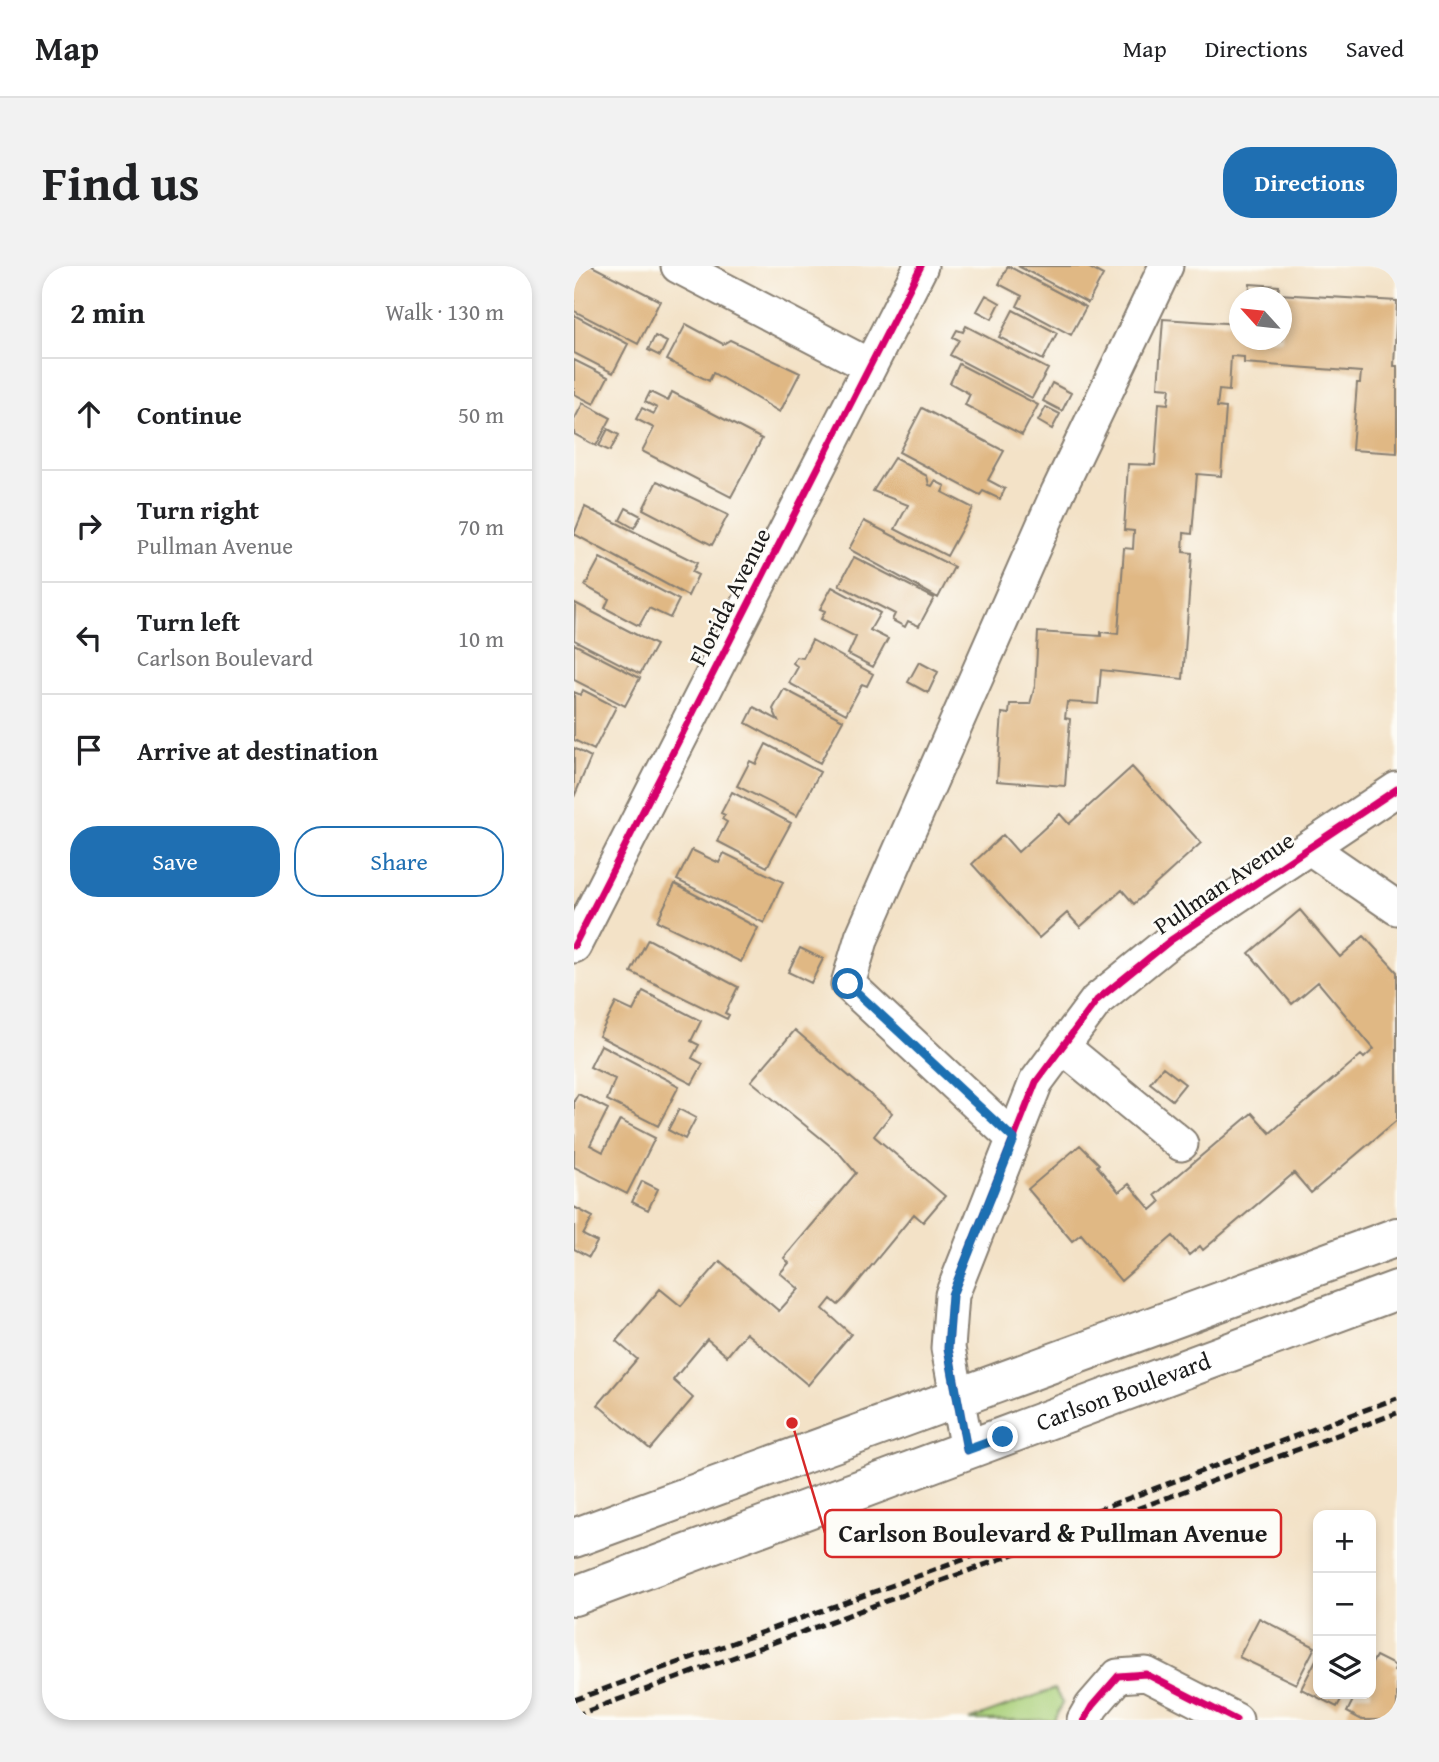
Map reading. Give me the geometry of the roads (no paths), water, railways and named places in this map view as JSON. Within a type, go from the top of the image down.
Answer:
[{"type":"main road","name":"Carlson Boulevard","points":[[574,1538],[1397,1237]]},
{"type":"main road","name":"Carlson Boulevard","points":[[574,1596],[1397,1290]]},
{"type":"street","points":[[678,266],[870,366]]},
{"type":"street","name":"Florida Avenue","points":[[574,946],[921,266]]},
{"type":"street","points":[[1014,1139],[848,984],[862,937],[1052,505],[1166,266]]},
{"type":"street","name":"Pullman Avenue","points":[[967,1450],[948,1348],[952,1295],[1036,1082],[1097,1000],[1171,940],[1397,789]]},
{"type":"street","points":[[1310,848],[1397,908]]},
{"type":"street","points":[[1063,1047],[1181,1144]]},
{"type":"street","points":[[1084,1720],[1091,1706],[1118,1676],[1146,1674],[1236,1720]]},
{"type":"railway","points":[[574,1700],[993,1549],[1397,1398]]},
{"type":"railway","points":[[574,1716],[1397,1413]]},
{"type":"place","name":"Carlson Boulevard & Pullman Avenue","points":[[792,1423]]}]
